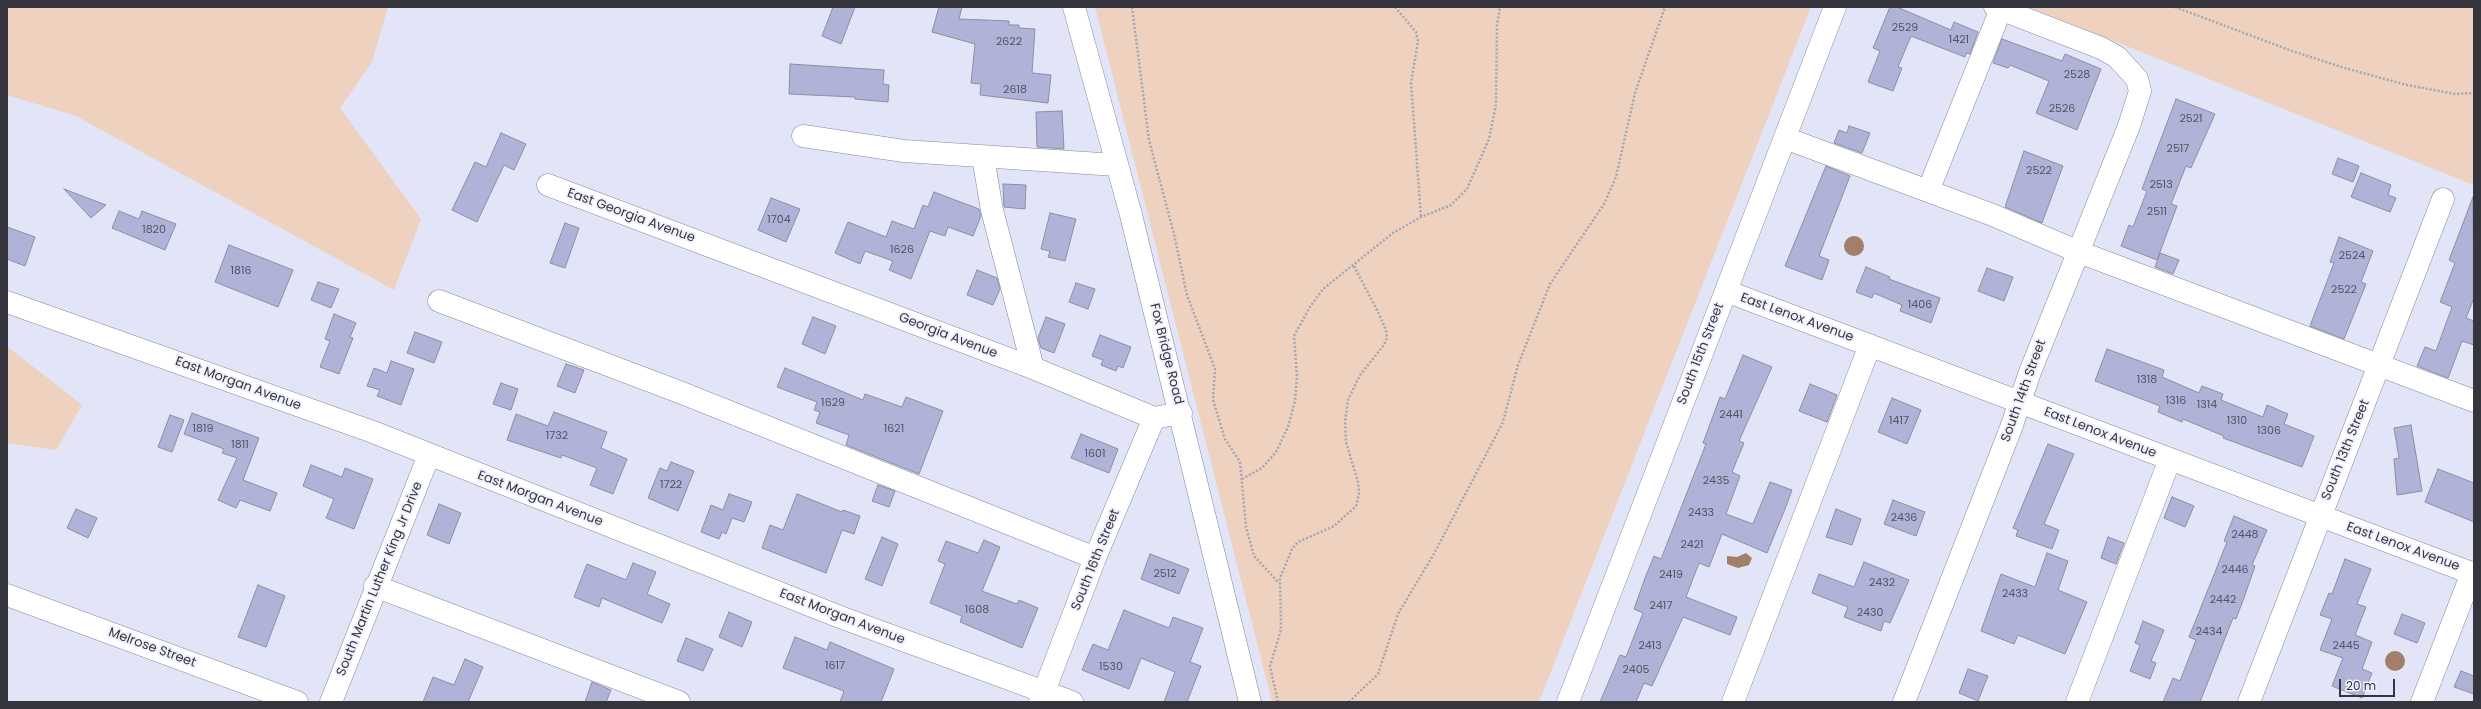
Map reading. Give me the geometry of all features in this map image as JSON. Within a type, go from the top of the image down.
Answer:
[{"type":"street","name":"South 15th Street","points":[[1568,702],[1835,7]]},
{"type":"street","name":"Fox Bridge Road","points":[[1072,8],[1131,215],[1181,413],[1250,702]]},
{"type":"street","points":[[1928,191],[1998,8]]},
{"type":"street","name":"South 14th Street","points":[[1904,702],[2137,105],[2140,91],[2137,79],[2117,57],[2101,48],[1998,8]]},
{"type":"street","points":[[803,136],[904,151],[1116,165]]},
{"type":"street","points":[[1785,138],[1990,214],[2079,252],[2380,364],[2474,401]]},
{"type":"street","points":[[983,156],[992,210],[1033,368]]},
{"type":"street","name":"East Georgia Avenue","points":[[548,185],[715,246]]},
{"type":"street","name":"South 13th Street","points":[[2249,702],[2319,517],[2380,364],[2443,199]]},
{"type":"street","name":"Georgia Avenue","points":[[715,246],[1033,368],[1154,418]]},
{"type":"street","name":"East Lenox Avenue","points":[[1726,291],[2319,517],[2473,573]]},
{"type":"street","points":[[439,301],[682,393],[1095,558]]},
{"type":"street","name":"East Morgan Avenue","points":[[7,302],[366,430],[1042,697],[1072,702]]},
{"type":"street","points":[[1733,702],[1870,345]]},
{"type":"street","points":[[1154,418],[1181,413]]},
{"type":"street","name":"South 16th Street","points":[[1042,697],[1095,558],[1154,418]]},
{"type":"street","name":"South Martin Luther King Jr Drive","points":[[332,702],[375,586],[429,455]]},
{"type":"street","points":[[2077,702],[2170,459]]},
{"type":"street","points":[[2422,702],[2473,573]]},
{"type":"street","points":[[375,586],[679,702]]},
{"type":"street","name":"Melrose Street","points":[[7,595],[296,702]]},
{"type":"path","points":[[1132,7],[1143,98],[1154,158],[1174,234],[1187,295],[1215,369],[1213,400],[1226,439],[1240,462],[1246,527],[1254,556],[1279,583]]},
{"type":"path","points":[[1395,7],[1416,32],[1418,41],[1411,84],[1421,217]]},
{"type":"path","points":[[1242,479],[1262,468],[1276,452],[1288,427],[1295,401],[1297,376],[1294,336],[1323,289],[1354,266],[1392,233],[1421,217],[1451,205],[1467,189],[1490,139],[1496,104],[1497,26],[1500,7]]},
{"type":"path","points":[[1350,702],[1378,674],[1398,614],[1435,552],[1503,422],[1518,365],[1550,284],[1604,204],[1621,158],[1635,93],[1665,7]]},
{"type":"path","points":[[2175,7],[2348,69],[2407,85],[2454,94],[2474,93]]},
{"type":"path","points":[[1278,702],[1270,666],[1281,630],[1279,583],[1286,561],[1295,546],[1345,517],[1356,506],[1358,482],[1346,442],[1345,420],[1348,400],[1360,375],[1384,346],[1387,338],[1386,330],[1378,312],[1354,266]]},
{"type":"shaded area","points":[[7,7],[388,7],[372,62],[340,108],[421,219],[394,290],[76,116],[7,95]]},
{"type":"shaded area","points":[[1095,7],[1811,7],[1539,702],[1272,702]]},
{"type":"shaded area","points":[[2029,7],[2474,7],[2474,185]]},
{"type":"shaded area","points":[[1850,236],[1858,236],[1864,242],[1864,250],[1858,256],[1850,256],[1844,250],[1844,242]]},
{"type":"shaded area","points":[[7,346],[82,405],[56,450],[7,443]]},
{"type":"shaded area","points":[[1746,553],[1752,558],[1749,565],[1738,568],[1727,564],[1727,556],[1737,557]]},
{"type":"shaded area","points":[[2395,651],[2402,654],[2405,661],[2402,668],[2395,671],[2388,668],[2385,661],[2388,654]]},
{"type":"building","points":[[833,7],[855,7],[841,44],[822,36]]},
{"type":"building","points":[[939,7],[962,7],[959,19],[1009,21],[1009,25],[1019,25],[1019,28],[1035,29],[1032,73],[1051,75],[1048,103],[980,95],[981,84],[971,83],[975,44],[932,32]]},
{"type":"building","points":[[1890,7],[1897,7],[1951,30],[1954,22],[1978,32],[1970,54],[1966,53],[1965,57],[1911,36],[1898,67],[1902,68],[1893,91],[1868,82],[1880,51],[1873,48]]},
{"type":"building","points":[[2002,39],[2062,61],[2065,54],[2101,69],[2077,130],[2036,113],[2049,81],[2010,65],[2008,68],[1993,63]]},
{"type":"building","points":[[790,64],[884,70],[883,84],[889,85],[888,102],[855,99],[855,97],[789,94]]},
{"type":"building","points":[[2176,99],[2215,114],[2191,168],[2186,166],[2171,204],[2177,206],[2157,260],[2121,246],[2129,225],[2133,227],[2147,191],[2142,189]]},
{"type":"building","points":[[1062,111],[1064,149],[1037,147],[1036,112]]},
{"type":"building","points":[[1849,126],[1870,133],[1862,153],[1834,143],[1839,130],[1847,133]]},
{"type":"building","points":[[501,133],[526,144],[514,170],[504,165],[477,222],[452,210],[475,162],[486,167]]},
{"type":"building","points":[[2024,151],[2063,166],[2042,223],[2005,207]]},
{"type":"building","points":[[2338,158],[2359,166],[2353,182],[2332,174]]},
{"type":"building","points":[[1826,166],[1850,176],[1819,256],[1829,260],[1822,280],[1785,266]]},
{"type":"building","points":[[2361,173],[2391,185],[2388,195],[2396,198],[2390,212],[2351,197]]},
{"type":"building","points":[[1003,184],[1026,185],[1025,209],[1004,207]]},
{"type":"building","points":[[64,189],[106,205],[91,218]]},
{"type":"building","points":[[934,192],[979,209],[981,216],[973,236],[948,227],[945,236],[930,231],[911,279],[889,270],[893,261],[865,251],[860,264],[835,253],[848,222],[886,237],[892,221],[914,229],[923,205],[928,207]]},
{"type":"building","points":[[2473,197],[2474,298],[2466,318],[2474,321],[2474,345],[2462,341],[2448,378],[2417,366],[2425,347],[2436,351],[2452,307],[2440,302],[2455,263],[2449,260]]},
{"type":"building","points":[[771,198],[800,209],[786,242],[758,230]]},
{"type":"building","points":[[119,211],[139,219],[142,211],[176,224],[165,250],[112,228]]},
{"type":"building","points":[[1050,213],[1076,219],[1065,261],[1048,257],[1050,251],[1041,249]]},
{"type":"building","points":[[565,223],[579,228],[565,268],[550,263]]},
{"type":"building","points":[[7,227],[35,237],[25,266],[7,259]]},
{"type":"building","points":[[2339,237],[2373,251],[2361,282],[2366,284],[2344,339],[2310,326],[2334,263],[2330,262]]},
{"type":"building","points":[[229,245],[293,270],[278,307],[215,282]]},
{"type":"building","points":[[2160,253],[2179,260],[2173,274],[2155,267]]},
{"type":"building","points":[[1866,267],[1890,277],[1889,279],[1940,298],[1931,323],[1900,311],[1902,305],[1874,293],[1872,298],[1856,292]]},
{"type":"building","points":[[1987,268],[2013,277],[2004,301],[1978,291]]},
{"type":"building","points":[[977,270],[997,278],[1000,289],[993,305],[967,295]]},
{"type":"building","points":[[318,282],[339,289],[331,308],[311,300]]},
{"type":"building","points":[[1076,283],[1095,289],[1088,309],[1069,302]]},
{"type":"building","points":[[334,314],[356,323],[350,337],[353,338],[339,374],[320,367],[330,341],[325,339]]},
{"type":"building","points":[[813,317],[836,326],[825,354],[802,344]]},
{"type":"building","points":[[1046,317],[1065,324],[1054,353],[1041,348],[1038,338]]},
{"type":"building","points":[[415,332],[442,342],[434,363],[407,353]]},
{"type":"building","points":[[1100,335],[1131,347],[1123,368],[1118,366],[1116,371],[1101,365],[1103,360],[1092,356]]},
{"type":"building","points":[[2107,349],[2164,370],[2162,377],[2199,393],[2202,386],[2223,394],[2221,400],[2263,417],[2267,405],[2288,414],[2284,424],[2314,436],[2302,467],[2223,438],[2224,436],[2183,419],[2182,422],[2158,412],[2160,406],[2095,381]]},
{"type":"building","points":[[1743,355],[1772,367],[1739,441],[1744,443],[1732,472],[1740,476],[1726,514],[1753,524],[1770,482],[1792,490],[1767,553],[1722,534],[1709,567],[1699,563],[1686,597],[1737,617],[1730,635],[1683,617],[1652,686],[1644,683],[1636,702],[1600,702],[1620,655],[1626,657],[1643,613],[1634,609],[1645,578],[1654,556],[1661,559],[1706,444],[1703,443],[1720,397],[1725,399]]},
{"type":"building","points":[[391,361],[414,369],[401,405],[377,396],[380,390],[367,386],[374,368],[387,373]]},
{"type":"building","points":[[566,364],[584,370],[575,393],[557,386]]},
{"type":"building","points":[[785,368],[863,400],[865,394],[902,407],[906,397],[943,411],[919,474],[846,445],[849,435],[816,423],[820,412],[814,410],[817,402],[777,387]]},
{"type":"building","points":[[501,383],[518,389],[511,410],[493,404]]},
{"type":"building","points":[[1810,384],[1837,395],[1827,422],[1799,411]]},
{"type":"building","points":[[1892,398],[1921,410],[1907,444],[1878,432]]},
{"type":"building","points":[[554,412],[607,432],[601,448],[627,459],[613,494],[590,485],[597,468],[562,455],[561,458],[507,440],[516,414],[548,426]]},
{"type":"building","points":[[192,413],[259,438],[243,480],[277,493],[270,511],[240,500],[236,508],[218,500],[237,458],[222,453],[224,449],[184,434]]},
{"type":"building","points":[[170,415],[184,420],[172,452],[158,447]]},
{"type":"building","points":[[2411,425],[2422,491],[2397,495],[2394,459],[2399,458],[2394,428]]},
{"type":"building","points":[[1081,434],[1118,449],[1109,473],[1071,458]]},
{"type":"building","points":[[2048,444],[2074,454],[2044,524],[2059,530],[2052,549],[2016,536],[2018,530],[2013,528]]},
{"type":"building","points":[[671,462],[694,471],[678,511],[648,498],[660,468],[667,471]]},
{"type":"building","points":[[311,465],[342,477],[345,468],[373,479],[354,529],[326,518],[334,499],[303,486]]},
{"type":"building","points":[[2438,469],[2474,483],[2474,522],[2425,502]]},
{"type":"building","points":[[878,485],[895,491],[889,507],[872,501]]},
{"type":"building","points":[[729,494],[752,502],[744,522],[732,518],[726,534],[722,532],[719,539],[701,532],[711,505],[723,510]]},
{"type":"building","points":[[797,494],[842,512],[843,510],[860,516],[854,534],[842,530],[826,573],[762,548],[770,525],[783,530]]},
{"type":"building","points":[[2172,497],[2194,506],[2185,527],[2164,518]]},
{"type":"building","points":[[1893,500],[1925,512],[1916,536],[1884,524]]},
{"type":"building","points":[[439,504],[461,513],[449,544],[427,535]]},
{"type":"building","points":[[76,509],[97,518],[88,538],[67,528]]},
{"type":"building","points":[[1836,509],[1861,519],[1852,545],[1826,537]]},
{"type":"building","points":[[2234,516],[2267,530],[2252,565],[2255,566],[2236,619],[2233,618],[2200,702],[2163,702],[2173,678],[2180,681],[2196,640],[2189,637],[2227,542],[2224,541]]},
{"type":"building","points":[[882,537],[898,544],[882,586],[865,579]]},
{"type":"building","points":[[2108,537],[2124,543],[2116,564],[2101,558]]},
{"type":"building","points":[[984,540],[1000,547],[982,591],[1017,604],[1019,600],[1038,608],[1022,648],[960,622],[962,616],[930,603],[945,564],[938,561],[946,541],[978,553]]},
{"type":"building","points":[[2047,553],[2068,561],[2058,590],[2087,602],[2065,654],[2018,635],[2014,644],[1981,631],[2001,574],[2035,587]]},
{"type":"building","points":[[1150,554],[1189,569],[1179,594],[1141,579]]},
{"type":"building","points":[[2345,559],[2371,569],[2357,604],[2366,607],[2355,635],[2372,642],[2362,669],[2372,673],[2362,698],[2332,686],[2343,658],[2320,650],[2332,619],[2320,615],[2329,593],[2332,594]]},
{"type":"building","points":[[1864,562],[1909,580],[1890,623],[1884,621],[1881,631],[1844,617],[1848,607],[1812,593],[1819,574],[1854,587]]},
{"type":"building","points":[[633,563],[656,572],[647,594],[670,604],[662,623],[602,598],[599,607],[574,597],[587,564],[626,580]]},
{"type":"building","points":[[258,585],[285,596],[266,647],[238,637]]},
{"type":"building","points":[[1124,610],[1169,628],[1173,617],[1203,628],[1190,662],[1201,666],[1187,702],[1164,702],[1175,672],[1141,658],[1129,689],[1082,670],[1093,644],[1108,650]]},
{"type":"building","points":[[729,612],[752,622],[742,647],[719,637]]},
{"type":"building","points":[[2402,614],[2425,623],[2417,643],[2394,634]]},
{"type":"building","points":[[2143,621],[2164,630],[2151,661],[2156,663],[2150,679],[2130,671],[2140,645],[2135,643]]},
{"type":"building","points":[[795,637],[827,650],[830,642],[894,669],[881,702],[840,702],[844,691],[783,668]]},
{"type":"building","points":[[686,638],[713,649],[703,671],[677,661]]},
{"type":"building","points":[[465,659],[483,667],[468,702],[423,702],[433,677],[454,685]]},
{"type":"building","points":[[1968,669],[1988,676],[1978,701],[1959,693]]},
{"type":"building","points":[[2461,671],[2474,676],[2474,694],[2454,687]]},
{"type":"building","points":[[592,682],[611,690],[606,702],[585,702]]}]
